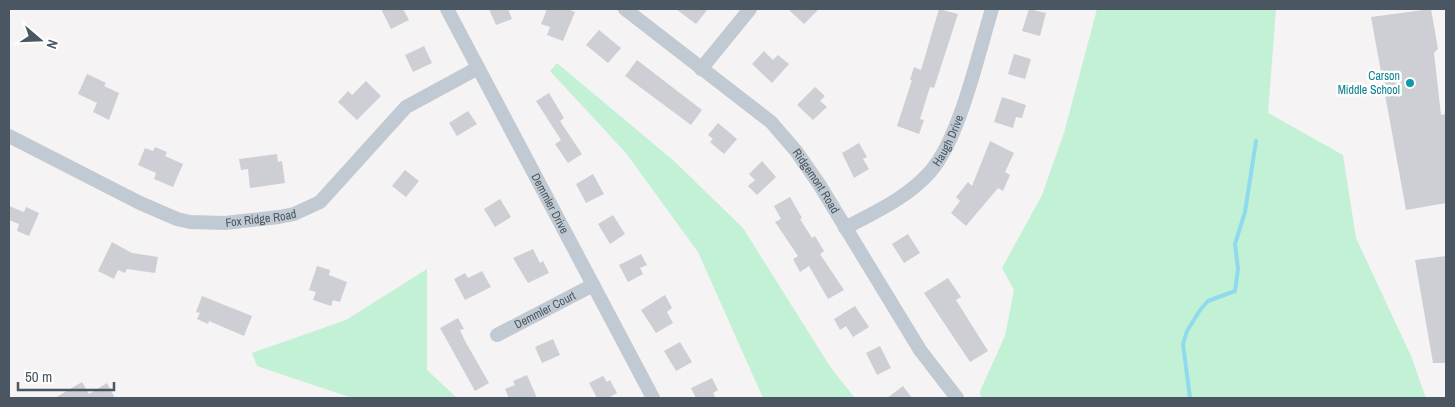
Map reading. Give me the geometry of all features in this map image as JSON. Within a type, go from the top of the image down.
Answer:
[{"type":"street","name":"Demmler Drive","points":[[447,9],[653,398]]},
{"type":"street","name":"Ridgemont Road","points":[[625,9],[771,122],[783,136],[808,167],[920,350],[957,398]]},
{"type":"street","points":[[701,69],[750,9]]},
{"type":"street","name":"Haugh Drive","points":[[845,228],[910,190],[931,171],[940,159],[956,124],[992,9]]},
{"type":"street","name":"Fox Ridge Road","points":[[9,136],[140,203],[177,219],[190,222],[225,223],[279,217],[294,214],[320,202],[406,107],[478,68]]},
{"type":"street","name":"Demmler Court","points":[[496,335],[593,285]]},
{"type":"green space","points":[[1097,9],[1276,9],[1268,113],[1343,155],[1356,238],[1411,356],[1426,398],[981,398],[980,391],[1005,336],[1014,290],[1002,268],[1042,195],[1064,133]]},
{"type":"green space","points":[[557,63],[674,161],[743,228],[831,368],[855,398],[763,398],[698,252],[626,153],[550,71]]},
{"type":"green space","points":[[427,269],[427,370],[457,398],[352,398],[257,366],[252,353],[346,320]]},
{"type":"building","points":[[381,9],[403,9],[409,20],[391,29]]},
{"type":"building","points":[[489,9],[508,9],[512,19],[496,25]]},
{"type":"building","points":[[547,9],[567,9],[575,12],[563,41],[547,35],[550,27],[541,24]]},
{"type":"building","points":[[676,9],[708,9],[696,24]]},
{"type":"building","points":[[788,9],[819,9],[804,24]]},
{"type":"building","points":[[939,9],[958,14],[934,88],[930,87],[920,119],[924,120],[919,134],[897,126],[912,80],[910,80],[914,67],[921,70]]},
{"type":"building","points":[[1029,9],[1046,13],[1040,36],[1022,31]]},
{"type":"building","name":"Carson Middle School","points":[[1431,9],[1438,49],[1434,53],[1441,115],[1446,114],[1446,203],[1406,210],[1371,17]]},
{"type":"building","points":[[599,30],[621,48],[608,63],[586,45]]},
{"type":"building","points":[[424,46],[432,63],[413,72],[405,55]]},
{"type":"building","points":[[764,51],[773,60],[778,55],[789,64],[772,83],[752,64]]},
{"type":"building","points":[[1014,54],[1031,59],[1025,79],[1008,74]]},
{"type":"building","points":[[637,60],[702,110],[691,125],[625,76]]},
{"type":"building","points":[[87,74],[106,83],[104,86],[119,93],[109,120],[93,112],[97,103],[78,94]]},
{"type":"building","points":[[366,81],[381,96],[357,120],[338,102],[348,91],[352,95]]},
{"type":"building","points":[[815,87],[825,96],[820,101],[827,107],[813,120],[797,105]]},
{"type":"building","points":[[549,93],[564,118],[560,121],[582,154],[568,163],[555,144],[561,140],[536,101]]},
{"type":"building","points":[[1002,97],[1026,105],[1022,118],[1016,117],[1013,128],[994,122]]},
{"type":"building","points":[[468,111],[477,124],[457,136],[449,123]]},
{"type":"building","points":[[718,123],[737,139],[724,154],[710,142],[713,139],[708,135]]},
{"type":"building","points":[[990,141],[1014,153],[1005,172],[1010,175],[1003,191],[998,188],[966,226],[951,213],[960,201],[956,197],[968,182],[972,186]]},
{"type":"building","points":[[859,143],[867,157],[863,159],[869,169],[854,178],[842,153]]},
{"type":"building","points":[[155,147],[167,152],[165,156],[183,164],[173,187],[154,179],[156,173],[138,165],[145,148],[153,151]]},
{"type":"building","points":[[277,154],[278,162],[282,161],[285,183],[250,188],[248,169],[241,170],[239,159]]},
{"type":"building","points":[[762,161],[776,177],[757,195],[748,186],[755,180],[749,174]]},
{"type":"building","points":[[405,170],[419,181],[406,197],[392,186]]},
{"type":"building","points":[[593,174],[604,194],[586,203],[576,184]]},
{"type":"building","points":[[790,197],[802,218],[800,219],[812,238],[815,236],[824,251],[820,254],[844,290],[828,299],[809,266],[800,272],[793,259],[798,256],[775,222],[781,219],[774,206]]},
{"type":"building","points":[[500,199],[511,217],[495,227],[484,209]]},
{"type":"building","points":[[9,206],[24,212],[26,207],[39,213],[29,236],[17,231],[19,224],[9,220]]},
{"type":"building","points":[[613,215],[625,234],[610,244],[598,224]]},
{"type":"building","points":[[908,234],[920,253],[904,263],[892,244]]},
{"type":"building","points":[[112,242],[132,253],[158,257],[155,273],[127,269],[125,273],[118,270],[114,279],[98,271]]},
{"type":"building","points":[[533,249],[540,263],[543,261],[549,273],[528,283],[513,258]]},
{"type":"building","points":[[641,254],[647,265],[640,268],[643,274],[628,282],[619,265]]},
{"type":"building","points":[[1446,256],[1446,363],[1433,363],[1415,260]]},
{"type":"building","points":[[317,266],[330,270],[329,275],[347,282],[340,302],[333,300],[331,306],[313,300],[316,292],[309,290]]},
{"type":"building","points":[[482,271],[491,287],[465,300],[454,279],[465,273],[468,278]]},
{"type":"building","points":[[948,278],[961,297],[956,300],[988,351],[970,362],[924,293]]},
{"type":"building","points":[[665,295],[672,308],[667,312],[673,323],[656,333],[641,310]]},
{"type":"building","points":[[202,296],[252,316],[244,336],[209,321],[208,324],[197,319],[200,313],[196,312]]},
{"type":"building","points":[[855,306],[869,327],[853,337],[846,326],[840,330],[834,319]]},
{"type":"building","points":[[458,318],[464,329],[460,330],[465,341],[489,383],[475,391],[440,328]]},
{"type":"building","points":[[553,339],[560,355],[542,363],[535,347]]},
{"type":"building","points":[[680,342],[692,362],[676,371],[664,351]]},
{"type":"building","points":[[880,346],[891,368],[877,375],[866,353]]},
{"type":"building","points":[[527,375],[537,398],[509,398],[505,389],[515,385],[513,381]]},
{"type":"building","points":[[603,376],[607,382],[610,380],[617,393],[608,398],[597,398],[589,383]]},
{"type":"building","points":[[712,378],[718,390],[713,393],[716,398],[696,398],[691,388]]},
{"type":"building","points":[[82,382],[89,394],[107,383],[115,398],[55,398]]},
{"type":"building","points":[[903,386],[912,398],[887,398]]},
{"type":"waterway","points":[[1190,398],[1183,344],[1187,331],[1208,301],[1235,291],[1238,269],[1235,244],[1245,212],[1256,141]]},
{"type":"place","name":"Carson Middle School","points":[[1410,83]]}]
